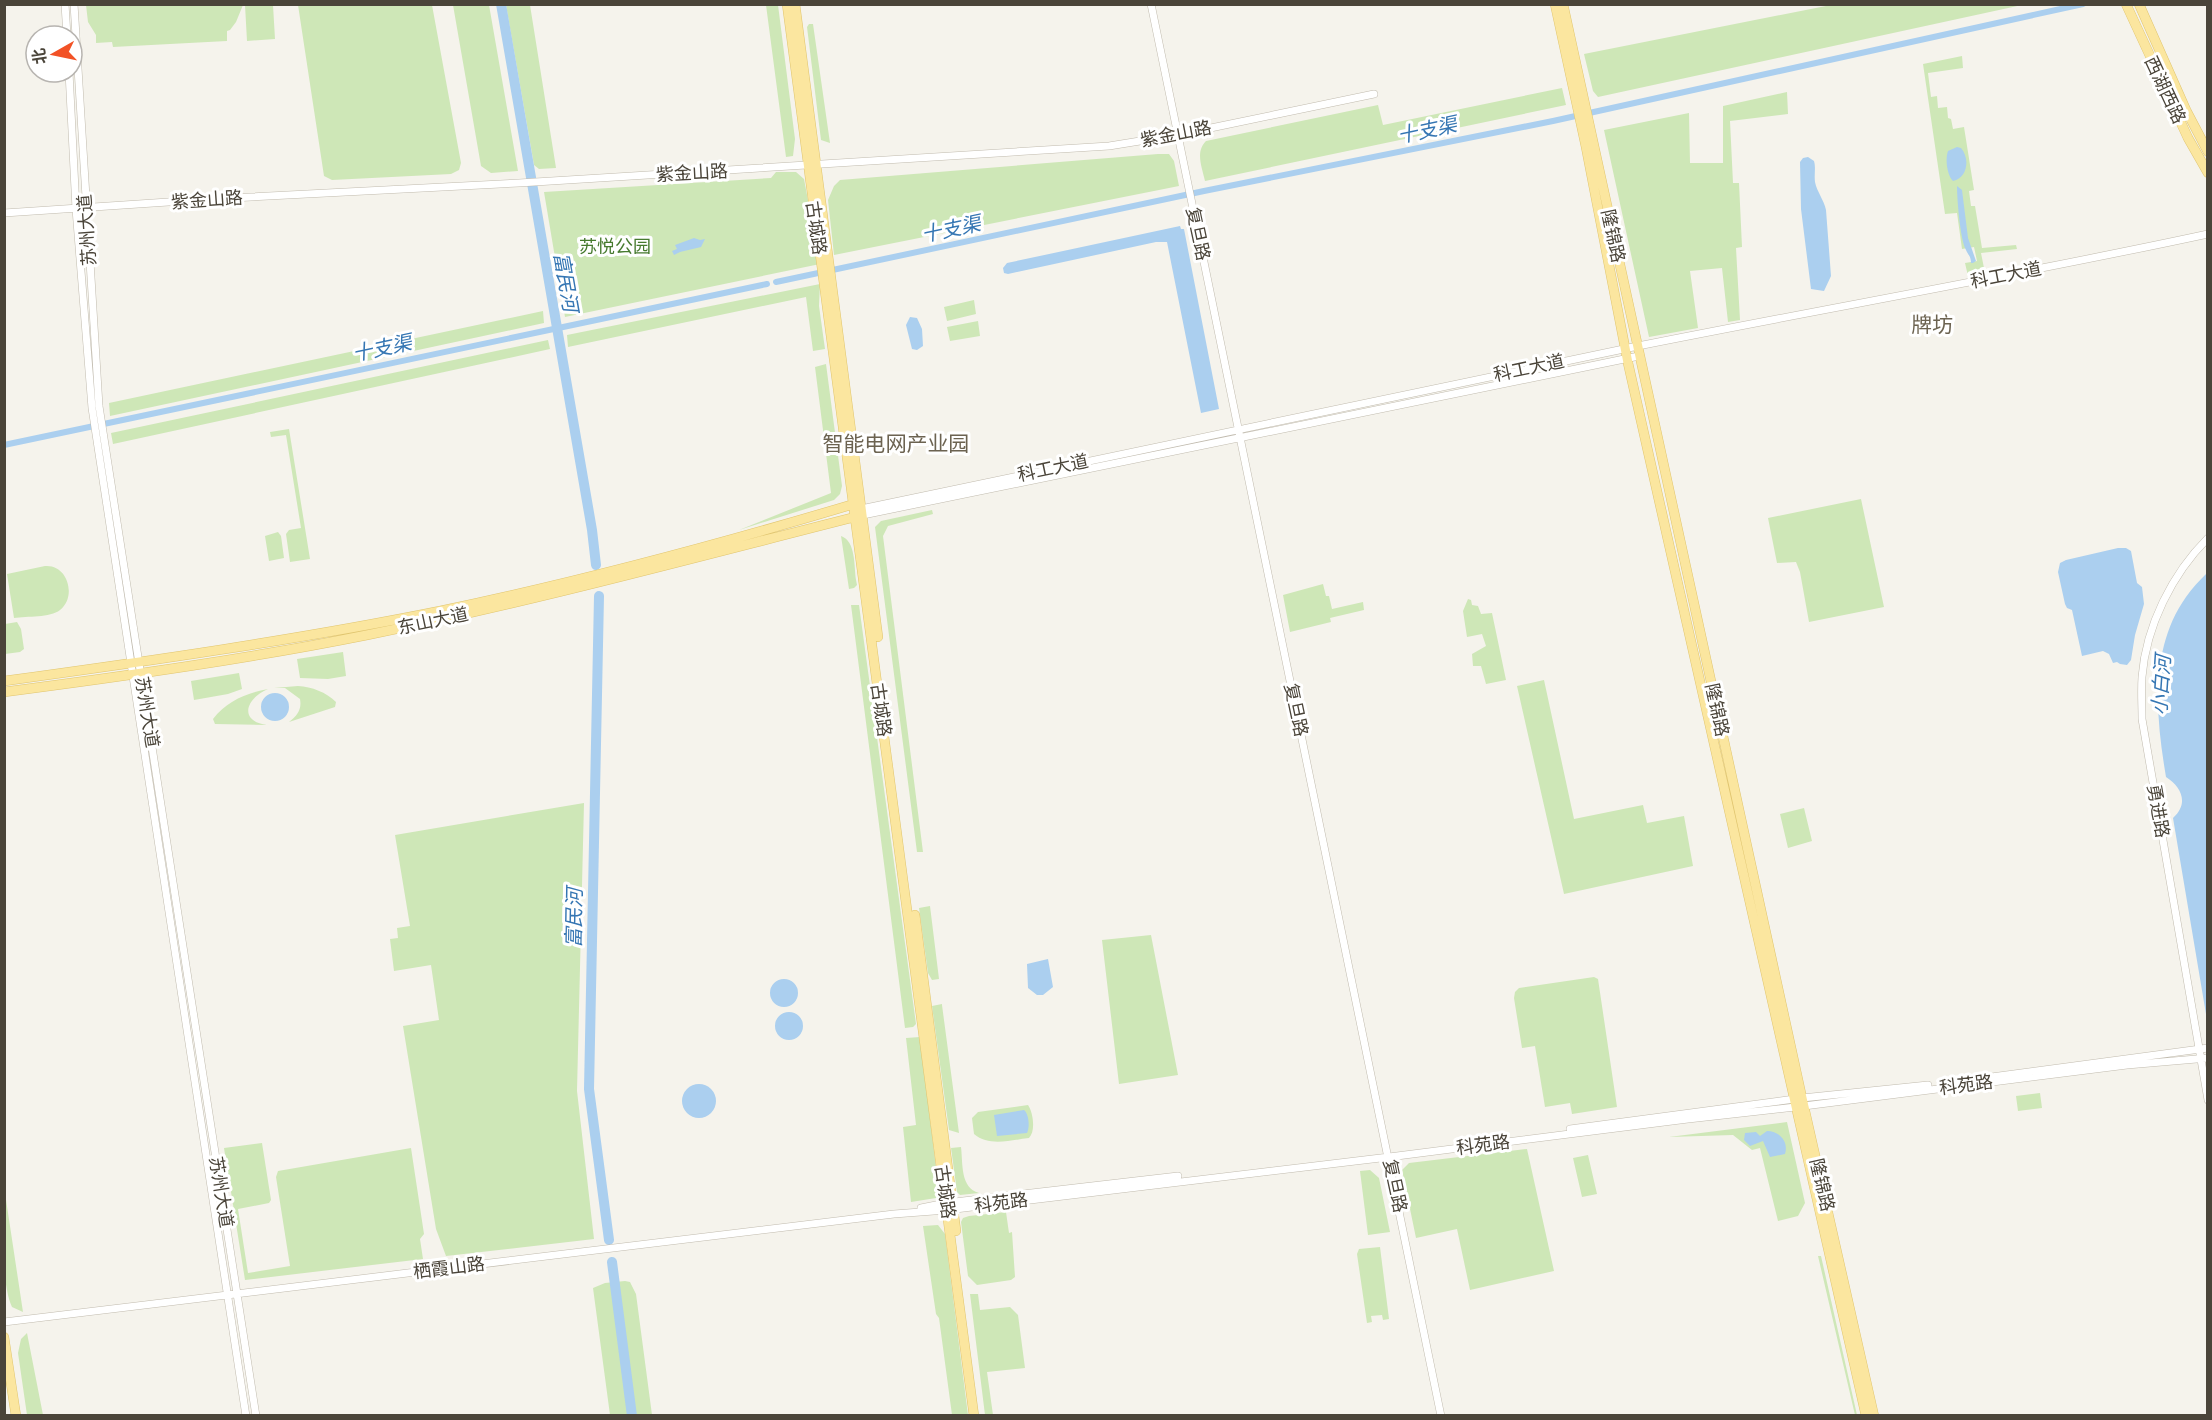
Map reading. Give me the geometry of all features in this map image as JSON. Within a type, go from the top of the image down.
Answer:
[{"type":"main road","name":"古城路","points":[[787,4],[812,165],[979,1416]]},
{"type":"main road","name":"古城路","points":[[795,4],[812,165]]},
{"type":"main road","name":"隆锦路","points":[[1555,4],[1577,87]]},
{"type":"main road","name":"隆锦路","points":[[1563,4],[1626,353],[1799,1103],[1874,1416]]},
{"type":"main road","name":"西湖西路","points":[[2140,8],[2186,110],[2208,152]]},
{"type":"main road","name":"西湖西路","points":[[2128,9],[2188,138],[2208,173]]},
{"type":"main road","name":"隆锦路","points":[[1589,146],[1638,351],[1866,1416]]},
{"type":"main road","name":"东山大道","points":[[4,681],[231,648],[440,611],[858,511]]},
{"type":"main road","name":"东山大道","points":[[4,692],[137,674],[370,634],[603,582],[858,511]]},
{"type":"main road","name":"古城路","points":[[950,1206],[974,1416]]},
{"type":"main road","points":[[4,1337],[16,1416]]},
{"type":"street","points":[[65,4],[66,24]]},
{"type":"street","name":"苏州大道","points":[[74,4],[98,450],[137,674],[256,1416]]},
{"type":"street","name":"复旦路","points":[[1151,4],[1176,135],[1239,428],[1441,1416]]},
{"type":"street","name":"苏州大道","points":[[70,84],[76,209],[96,407],[106,448],[135,663]]},
{"type":"street","name":"紫金山路","points":[[4,213],[1109,146],[1176,135],[1374,94]]},
{"type":"street","name":"科工大道","points":[[858,511],[1239,428],[1638,351],[2208,234]]},
{"type":"street","name":"科工大道","points":[[858,511],[1241,438],[1626,353]]},
{"type":"street","name":"勇进路","points":[[2208,538],[2183,568],[2160,608],[2150,638],[2142,676],[2142,718],[2199,1049],[2204,1058],[2208,1100]]},
{"type":"street","name":"苏州大道","points":[[137,674],[246,1416]]},
{"type":"street","name":"科苑路","points":[[1799,1103],[2208,1048]]},
{"type":"street","name":"科苑路","points":[[894,1214],[1799,1103],[2204,1058]]},
{"type":"street","name":"栖霞山路","points":[[4,1322],[894,1214]]},
{"type":"green space","points":[[243,4],[236,22],[227,31],[227,41],[113,47],[112,42],[96,43],[96,35],[88,22],[86,5]]},
{"type":"green space","points":[[245,5],[273,5],[275,39],[247,41]]},
{"type":"green space","points":[[298,5],[432,5],[461,163],[459,170],[451,174],[332,180],[324,176]]},
{"type":"green space","points":[[453,5],[489,5],[518,171],[491,173],[481,166]]},
{"type":"green space","points":[[506,5],[530,5],[556,168],[539,169],[534,165]]},
{"type":"green space","points":[[766,5],[778,5],[795,139],[793,156],[786,157]]},
{"type":"green space","points":[[1831,5],[2022,5],[1598,97],[1593,91],[1584,54]]},
{"type":"green space","points":[[813,24],[830,143],[821,140],[807,27]]},
{"type":"green space","points":[[1962,56],[1963,68],[1928,73],[1931,97],[1937,96],[1938,108],[1947,107],[1948,118],[1951,119],[1953,129],[1964,127],[1974,190],[1969,191],[1971,206],[1975,206],[1982,248],[2016,245],[2017,249],[1981,253],[1985,273],[1968,276],[1965,263],[1977,261],[1974,247],[1962,249],[1957,213],[1945,214],[1923,64]]},
{"type":"green space","points":[[1562,88],[1566,105],[1205,181],[1201,165],[1201,150],[1206,141],[1378,105],[1383,125]]},
{"type":"green space","points":[[1787,92],[1788,114],[1730,121],[1733,183],[1739,183],[1742,247],[1736,248],[1740,320],[1728,322],[1722,268],[1690,271],[1698,328],[1649,337],[1604,130],[1689,113],[1690,163],[1723,163],[1723,106]]},
{"type":"green space","points":[[1169,154],[1174,161],[1179,186],[834,255],[828,200],[834,186],[840,180]]},
{"type":"green space","name":"苏悦公园","points":[[776,172],[796,172],[804,179],[820,264],[565,317],[544,192],[771,178]]},
{"type":"green space","points":[[820,284],[819,306],[825,349],[813,351],[806,297],[568,347],[567,335]]},
{"type":"green space","points":[[974,300],[976,314],[947,321],[944,307]]},
{"type":"green space","points":[[543,311],[544,323],[110,416],[109,403]]},
{"type":"green space","points":[[978,321],[980,336],[950,341],[947,327]]},
{"type":"green space","points":[[548,340],[550,349],[113,444],[111,433]]},
{"type":"green space","points":[[826,364],[842,486],[840,494],[834,500],[739,530],[831,493],[815,367]]},
{"type":"green space","points":[[289,429],[310,559],[290,562],[286,534],[289,530],[301,528],[286,435],[271,437],[270,432]]},
{"type":"green space","points":[[1861,499],[1884,607],[1809,622],[1800,572],[1796,562],[1777,563],[1768,518]]},
{"type":"green space","points":[[932,510],[933,514],[888,526],[883,536],[923,852],[917,852],[875,527],[881,521]]},
{"type":"green space","points":[[278,532],[281,536],[284,558],[269,561],[265,536]]},
{"type":"green space","points":[[841,536],[852,548],[857,585],[849,589]]},
{"type":"green space","points":[[45,566],[59,570],[68,582],[69,590],[65,604],[56,613],[14,618],[7,574]]},
{"type":"green space","points":[[1323,584],[1332,609],[1363,602],[1364,610],[1330,618],[1331,622],[1290,632],[1283,595]]},
{"type":"green space","points":[[1468,599],[1471,600],[1472,605],[1478,606],[1481,614],[1492,613],[1506,680],[1486,684],[1481,666],[1473,666],[1472,654],[1486,646],[1482,634],[1467,637],[1463,611]]},
{"type":"green space","points":[[851,605],[859,605],[916,1024],[913,1027],[905,1028]]},
{"type":"green space","points":[[17,622],[21,629],[24,649],[20,652],[5,654],[5,624]]},
{"type":"green space","points":[[343,652],[346,676],[328,679],[300,678],[297,659]]},
{"type":"green space","points":[[239,673],[242,689],[194,700],[191,681]]},
{"type":"green space","points":[[1544,680],[1574,819],[1643,805],[1647,823],[1684,816],[1693,866],[1564,894],[1517,686]]},
{"type":"green space","points":[[298,686],[314,689],[332,698],[336,702],[335,707],[289,722],[298,712],[300,699],[285,688],[274,688]]},
{"type":"green space","points":[[268,689],[254,698],[248,709],[252,719],[267,725],[215,724],[213,719],[231,703],[252,693]]},
{"type":"green space","points":[[584,803],[577,1091],[594,1239],[446,1256],[436,1229],[403,1026],[439,1020],[431,965],[394,971],[390,939],[398,938],[397,928],[410,926],[395,835]]},
{"type":"green space","points":[[1804,808],[1812,841],[1788,848],[1780,814]]},
{"type":"green space","points":[[930,906],[939,979],[932,980],[928,973],[919,908]]},
{"type":"green space","points":[[1151,935],[1178,1075],[1119,1084],[1102,940]]},
{"type":"green space","points":[[1594,977],[1598,979],[1617,1107],[1572,1114],[1570,1103],[1545,1107],[1535,1046],[1522,1048],[1515,992],[1519,988]]},
{"type":"green space","points":[[942,1004],[959,1133],[949,1130],[932,1006]]},
{"type":"green space","points":[[920,1037],[939,1192],[936,1198],[911,1202],[903,1127],[916,1125],[906,1038]]},
{"type":"green space","points":[[2040,1093],[2042,1108],[2018,1111],[2016,1096]]},
{"type":"green space","points":[[1028,1105],[1033,1122],[1029,1138],[993,1142],[974,1134],[972,1118],[978,1112]]},
{"type":"green space","points":[[1787,1122],[1805,1203],[1798,1216],[1778,1221],[1760,1148],[1752,1150],[1733,1135],[1669,1137]]},
{"type":"green space","points":[[262,1143],[271,1200],[269,1203],[238,1209],[248,1273],[290,1266],[276,1177],[278,1171],[411,1148],[424,1234],[420,1239],[423,1259],[245,1280],[224,1148]]},
{"type":"green space","points":[[961,1147],[965,1180],[968,1186],[979,1193],[960,1195],[957,1192],[951,1148]]},
{"type":"green space","points":[[1527,1149],[1554,1271],[1470,1290],[1457,1229],[1416,1238],[1402,1170],[1409,1163]]},
{"type":"green space","points":[[1588,1155],[1597,1194],[1582,1197],[1573,1158]]},
{"type":"green space","points":[[1370,1170],[1379,1178],[1390,1232],[1368,1235],[1360,1171]]},
{"type":"green space","points":[[4,1193],[23,1312],[12,1307],[8,1296],[4,1252]]},
{"type":"green space","points":[[1006,1212],[1009,1233],[1012,1232],[1015,1277],[1011,1280],[977,1285],[968,1276],[961,1222],[963,1218],[969,1216]]},
{"type":"green space","points":[[938,1225],[945,1234],[968,1415],[952,1415],[939,1318],[936,1314],[923,1226]]},
{"type":"green space","points":[[1380,1247],[1389,1319],[1383,1320],[1382,1315],[1371,1316],[1372,1322],[1367,1323],[1357,1254],[1359,1249]]},
{"type":"green space","points":[[1818,1256],[1821,1256],[1857,1415],[1855,1415]]},
{"type":"green space","points":[[630,1282],[636,1294],[652,1415],[610,1415],[593,1288],[605,1283]]},
{"type":"green space","points":[[970,1294],[978,1294],[980,1310],[1010,1307],[1018,1315],[1025,1368],[987,1372],[993,1415],[985,1415]]},
{"type":"green space","points":[[27,1333],[43,1415],[27,1415],[18,1353],[21,1339]]},
{"type":"water","points":[[1957,147],[1964,152],[1966,167],[1962,176],[1953,181],[1948,171],[1947,154],[1948,151]]},
{"type":"water","points":[[1808,157],[1814,161],[1815,182],[1826,210],[1831,276],[1824,291],[1811,289],[1801,209],[1800,162],[1803,158]]},
{"type":"water","points":[[1957,186],[1962,190],[1968,238],[1976,261],[1973,263],[1971,263],[1962,237]]},
{"type":"water","points":[[1180,226],[1184,229],[1219,409],[1201,413],[1167,242],[1156,242],[1008,274],[1004,273],[1003,268],[1007,263]]},
{"type":"water","points":[[694,238],[705,239],[701,247],[674,255],[672,251],[677,249],[675,245]]},
{"type":"water","points":[[910,317],[917,318],[922,329],[923,346],[917,350],[912,349],[906,325]]},
{"type":"water","points":[[2118,548],[2131,551],[2137,583],[2142,587],[2144,604],[2131,660],[2127,665],[2113,663],[2109,654],[2103,651],[2082,656],[2072,610],[2065,604],[2058,572],[2060,563],[2066,560]]},
{"type":"water","name":"小白河","points":[[2207,573],[2207,1020],[2173,818],[2181,807],[2182,796],[2172,781],[2166,777],[2158,708],[2158,684],[2166,639],[2174,617],[2193,587]]},
{"type":"water","points":[[275,693],[285,697],[289,707],[285,717],[275,721],[265,717],[261,707],[265,697]]},
{"type":"water","points":[[1048,959],[1053,987],[1043,995],[1037,995],[1028,988],[1027,964]]},
{"type":"water","points":[[784,979],[794,983],[798,993],[794,1003],[784,1007],[774,1003],[770,993],[774,983]]},
{"type":"water","points":[[789,1012],[799,1016],[803,1026],[799,1036],[789,1040],[779,1036],[775,1026],[779,1016]]},
{"type":"water","points":[[699,1084],[711,1089],[716,1101],[711,1113],[699,1118],[687,1113],[682,1101],[687,1089]]},
{"type":"water","points":[[1024,1110],[1028,1121],[1027,1133],[997,1136],[994,1115]]},
{"type":"water","points":[[1767,1131],[1782,1138],[1786,1145],[1785,1154],[1770,1157],[1763,1141],[1750,1146],[1744,1140],[1745,1133],[1756,1132],[1760,1136]]},
{"type":"waterway","name":"富民河","points":[[501,4],[592,530],[596,565]]},
{"type":"waterway","name":"十支渠","points":[[776,282],[1204,191],[1553,121],[2083,4]]},
{"type":"waterway","name":"十支渠","points":[[4,445],[767,284]]},
{"type":"waterway","name":"富民河","points":[[599,596],[589,1089],[609,1240]]},
{"type":"waterway","name":"富民河","points":[[612,1262],[632,1416]]},
{"type":"district","name":"牌坊","points":[[1932,325]]},
{"type":"district","name":"智能电网产业园","points":[[896,444]]}]
